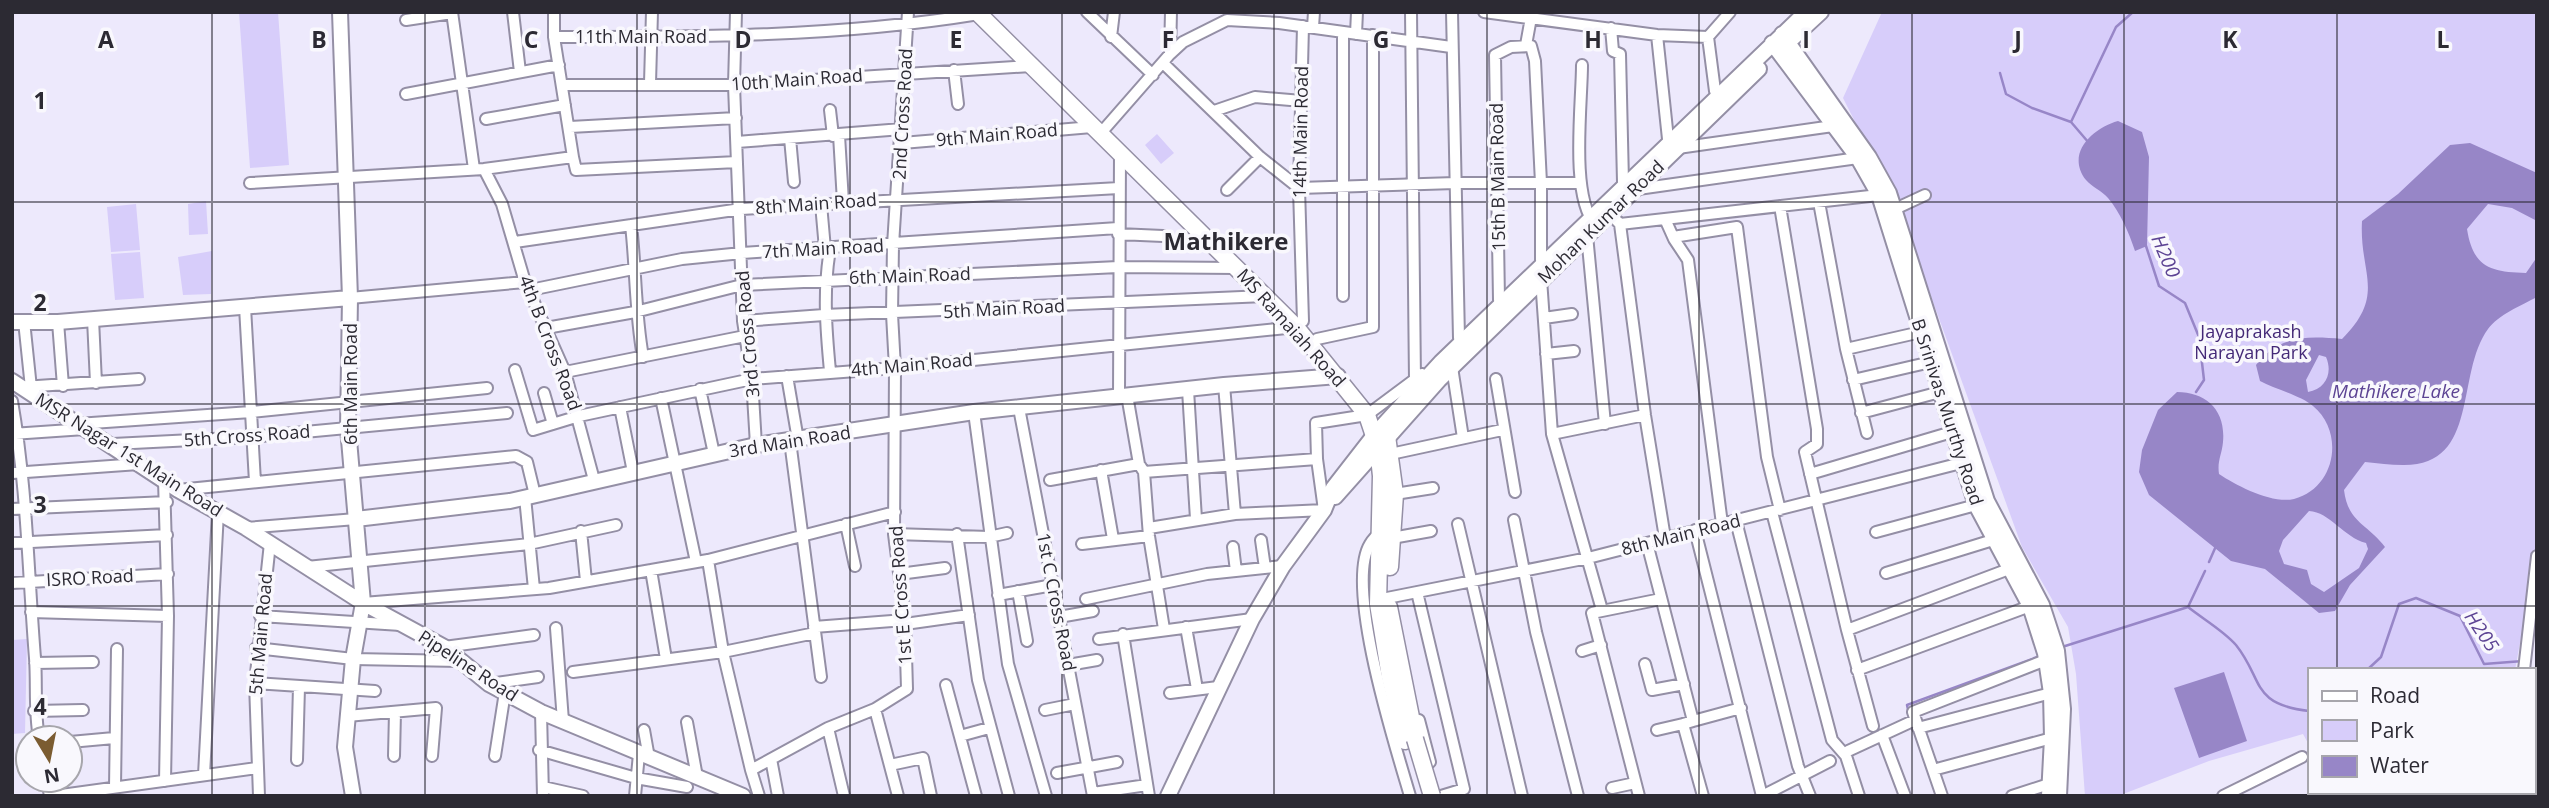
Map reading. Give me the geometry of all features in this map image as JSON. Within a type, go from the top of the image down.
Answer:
[{"type":"main road","name":"MS Ramaiah Road","points":[[982,13],[1031,66],[1100,129],[1265,296],[1317,339],[1371,412],[1395,494],[1378,604],[1390,677],[1416,744]]},
{"type":"main road","name":"MS Ramaiah Road","points":[[982,13],[1299,324],[1338,376],[1371,412]]},
{"type":"main road","name":"MS Ramaiah Road","points":[[1382,443],[1387,598],[1416,744]]},
{"type":"main road","points":[[1416,744],[1422,796]]},
{"type":"main road","points":[[1416,744],[1432,796]]},
{"type":"street","name":"6th Main Road","points":[[340,12],[351,298],[348,428],[363,603],[349,690],[345,747],[353,796]]},
{"type":"street","points":[[513,12],[520,72]]},
{"type":"street","points":[[554,12],[554,37],[576,170],[737,162]]},
{"type":"street","points":[[650,83],[652,12]]},
{"type":"street","name":"3rd Cross Road","points":[[736,12],[734,85],[741,209],[743,321],[752,379],[756,445]]},
{"type":"street","name":"2nd Cross Road","points":[[894,426],[893,245],[902,143],[908,12]]},
{"type":"street","points":[[1087,12],[1153,75]]},
{"type":"street","points":[[1111,37],[1114,12]]},
{"type":"street","points":[[1171,12],[1166,59],[1260,157],[1299,188],[1455,183],[1581,183]]},
{"type":"street","name":"14th Main Road","points":[[1299,324],[1302,101],[1308,27],[1314,12]]},
{"type":"street","points":[[1356,34],[1357,12]]},
{"type":"street","points":[[1411,12],[1415,380]]},
{"type":"street","points":[[1452,12],[1459,338]]},
{"type":"street","points":[[1484,12],[1532,15],[1657,35],[1708,37]]},
{"type":"street","points":[[1715,91],[1708,37],[1730,12]]},
{"type":"street","points":[[1665,538],[1609,211],[1623,182],[1673,143],[1715,91],[1778,40],[1797,12]]},
{"type":"street","points":[[1609,211],[1806,12]]},
{"type":"street","name":"Mohan Kumar Road","points":[[1382,443],[1452,367],[1541,279],[1590,224],[1638,189],[1673,143],[1764,64],[1778,40],[1821,12]]},
{"type":"street","points":[[406,20],[452,13]]},
{"type":"street","name":"4th B Cross Road","points":[[452,13],[479,169],[502,204],[527,286],[565,372],[579,416],[594,480]]},
{"type":"street","name":"11th Main Road","points":[[554,37],[734,37],[907,26],[982,13]]},
{"type":"street","points":[[1532,15],[1526,46],[1531,47],[1535,61],[1541,183],[1541,260]]},
{"type":"street","points":[[1100,129],[1184,42],[1227,16],[1280,18],[1308,27],[1451,47]]},
{"type":"street","points":[[1611,28],[1614,51],[1620,54],[1623,182]]},
{"type":"street","points":[[1343,32],[1346,101],[1342,188],[1343,296]]},
{"type":"street","points":[[1657,35],[1673,143]]},
{"type":"street","points":[[1317,339],[1373,327],[1373,36]]},
{"type":"street","points":[[1778,40],[1869,157],[1895,209],[1967,461],[2042,606],[2063,709],[2059,796]]},
{"type":"street","name":"B Srinivas Murthy Road","points":[[1778,40],[1791,67],[1858,158],[1879,195],[1952,432],[1967,461],[1976,505],[2030,607],[2050,653],[2052,738],[2049,790]]},
{"type":"street","name":"15th B Main Road","points":[[1499,300],[1495,55],[1507,48],[1526,46]]},
{"type":"street","points":[[1764,64],[1791,67]]},
{"type":"street","points":[[406,94],[559,65]]},
{"type":"street","points":[[1582,65],[1581,183],[1590,224],[1605,424]]},
{"type":"street","name":"10th Main Road","points":[[563,85],[734,85],[1031,66]]},
{"type":"street","points":[[954,70],[958,104]]},
{"type":"street","points":[[1214,111],[1255,97],[1302,101]]},
{"type":"street","points":[[486,119],[565,105]]},
{"type":"street","points":[[830,110],[836,135],[843,202]]},
{"type":"street","points":[[570,127],[736,118]]},
{"type":"street","points":[[1673,143],[1833,126]]},
{"type":"street","points":[[737,142],[902,129]]},
{"type":"street","name":"9th Main Road","points":[[902,143],[1100,129]]},
{"type":"street","points":[[790,138],[794,182]]},
{"type":"street","points":[[1120,152],[1118,343],[1123,396],[1141,468],[1164,629]]},
{"type":"street","points":[[250,183],[479,169],[573,157]]},
{"type":"street","points":[[1227,190],[1260,157]]},
{"type":"street","points":[[1638,189],[1858,158]]},
{"type":"street","name":"8th Main Road","points":[[515,242],[741,209],[1119,188]]},
{"type":"street","points":[[1609,211],[1665,219],[1879,195]]},
{"type":"street","points":[[1895,209],[1925,195]]},
{"type":"street","points":[[1819,202],[1846,349],[1867,433]]},
{"type":"street","points":[[821,204],[827,249],[824,315],[830,372]]},
{"type":"street","points":[[1780,206],[1817,429],[1817,444],[1805,452],[1857,670],[1877,730],[1905,796]]},
{"type":"street","points":[[1665,219],[1673,237],[1689,260],[1722,524]]},
{"type":"street","points":[[1326,506],[1317,459],[1315,423],[1371,412],[1415,380],[1541,260],[1590,224]]},
{"type":"street","points":[[1168,796],[1252,619],[1283,566],[1326,506],[1341,493],[1382,443],[1441,362],[1590,224]]},
{"type":"street","points":[[631,225],[636,269],[635,312],[643,357]]},
{"type":"street","points":[[1673,237],[1737,228],[1776,511],[1832,740],[1846,757],[1859,796]]},
{"type":"street","name":"7th Main Road","points":[[351,298],[527,286],[682,259],[742,253],[1118,231],[1163,236]]},
{"type":"street","name":"6th Main Road","points":[[546,328],[635,312],[742,285],[1118,267],[1237,268]]},
{"type":"street","points":[[1541,279],[1552,434],[1602,610]]},
{"type":"street","name":"5th Main Road","points":[[743,321],[824,315],[1265,296]]},
{"type":"street","points":[[36,724],[26,509],[17,473],[15,434],[18,322],[58,322],[351,298]]},
{"type":"street","points":[[245,307],[256,482]]},
{"type":"street","points":[[1544,318],[1572,314]]},
{"type":"street","points":[[93,319],[96,383]]},
{"type":"street","points":[[58,322],[64,386]]},
{"type":"street","name":"4th Main Road","points":[[515,370],[533,430],[579,416],[752,379],[895,368],[1299,324]]},
{"type":"street","points":[[1846,349],[1921,332]]},
{"type":"street","points":[[565,372],[745,336]]},
{"type":"street","points":[[1546,354],[1574,351]]},
{"type":"street","points":[[1853,380],[1931,362]]},
{"type":"street","points":[[1452,367],[1463,438]]},
{"type":"street","points":[[788,376],[821,677]]},
{"type":"street","name":"3rd Main Road","points":[[246,528],[356,519],[530,496],[756,445],[974,412],[1224,385],[1338,376]]},
{"type":"street","points":[[18,391],[139,379]]},
{"type":"street","points":[[1496,379],[1515,492]]},
{"type":"street","points":[[1224,385],[1235,514]]},
{"type":"street","points":[[15,434],[487,388]]},
{"type":"street","points":[[700,389],[714,454]]},
{"type":"street","points":[[1188,390],[1196,519]]},
{"type":"street","name":"MSR Nagar 1st Main Road","points":[[18,391],[113,444],[178,490],[246,528]]},
{"type":"street","points":[[1861,413],[1940,392]]},
{"type":"street","points":[[544,393],[553,424]]},
{"type":"street","points":[[661,398],[759,796]]},
{"type":"street","points":[[620,407],[633,472]]},
{"type":"street","name":"1st C Cross Road","points":[[1018,408],[1093,794]]},
{"type":"street","points":[[974,412],[1008,664],[1046,796]]},
{"type":"street","name":"5th Cross Road","points":[[113,444],[253,437],[507,413]]},
{"type":"street","points":[[1552,434],[1644,415]]},
{"type":"street","name":"1st E Cross Road","points":[[751,770],[828,728],[875,709],[907,689],[905,622],[894,534],[894,426]]},
{"type":"street","points":[[1382,443],[1463,438],[1503,430]]},
{"type":"street","points":[[1810,474],[1952,432]]},
{"type":"street","points":[[178,490],[516,456],[527,462],[530,496],[529,544],[534,589]]},
{"type":"street","points":[[1050,480],[1101,470],[1317,459]]},
{"type":"street","name":"8th Main Road","points":[[1387,598],[1588,558],[1967,461]]},
{"type":"street","points":[[17,473],[141,464]]},
{"type":"street","points":[[1101,470],[1113,539]]},
{"type":"street","points":[[164,480],[168,574],[165,780]]},
{"type":"street","points":[[1395,494],[1433,488]]},
{"type":"street","points":[[12,509],[167,502]]},
{"type":"street","points":[[1876,532],[1976,505]]},
{"type":"street","points":[[1083,544],[1149,532],[1196,519],[1326,506]]},
{"type":"street","points":[[205,775],[218,512]]},
{"type":"street","points":[[363,603],[534,589],[651,570],[702,561],[895,512]]},
{"type":"street","points":[[1514,520],[1536,632],[1578,796]]},
{"type":"street","points":[[1736,521],[1798,766],[1810,796]]},
{"type":"street","points":[[846,524],[855,566]]},
{"type":"street","points":[[1458,524],[1521,796]]},
{"type":"street","points":[[307,567],[529,544],[616,525]]},
{"type":"street","name":"Pipeline Road","points":[[246,528],[363,603],[444,647],[489,684],[541,712],[644,756],[692,782],[743,796]]},
{"type":"street","points":[[1695,530],[1762,793],[1830,761]]},
{"type":"street","points":[[581,531],[586,581]]},
{"type":"street","points":[[1410,796],[1366,614],[1365,557],[1370,544],[1387,535],[1431,531]]},
{"type":"street","points":[[894,534],[989,537],[1007,533]]},
{"type":"street","points":[[957,534],[989,728],[1009,796]]},
{"type":"street","points":[[12,543],[167,535]]},
{"type":"street","points":[[1261,540],[1265,568]]},
{"type":"street","points":[[1886,573],[1993,540]]},
{"type":"street","name":"5th Main Road","points":[[259,796],[256,648],[270,543]]},
{"type":"street","points":[[1647,543],[1684,684],[1688,723],[1703,796]]},
{"type":"street","points":[[1233,547],[1236,571]]},
{"type":"street","points":[[2536,556],[2525,663],[2537,663]]},
{"type":"street","points":[[1086,599],[1157,584],[1283,566]]},
{"type":"street","points":[[899,573],[945,568]]},
{"type":"street","points":[[1847,631],[2009,569]]},
{"type":"street","points":[[651,570],[666,659]]},
{"type":"street","name":"ISRO Road","points":[[12,583],[168,574]]},
{"type":"street","points":[[998,595],[1053,585]]},
{"type":"street","points":[[1018,591],[1027,641]]},
{"type":"street","points":[[1417,592],[1465,792],[1440,796]]},
{"type":"street","points":[[1639,796],[1592,613],[1661,599]]},
{"type":"street","points":[[1857,670],[2030,607]]},
{"type":"street","points":[[1059,617],[1093,611]]},
{"type":"street","points":[[31,612],[168,616]]},
{"type":"street","points":[[573,672],[723,652],[814,630],[969,615]]},
{"type":"street","points":[[260,616],[404,625]]},
{"type":"street","points":[[1099,639],[1252,619]]},
{"type":"street","points":[[1186,626],[1197,690]]},
{"type":"street","points":[[556,628],[563,721]]},
{"type":"street","points":[[1093,794],[1148,791],[1123,634]]},
{"type":"street","points":[[444,647],[534,635]]},
{"type":"street","points":[[1581,651],[1601,645]]},
{"type":"street","points":[[256,648],[353,659],[460,661]]},
{"type":"street","points":[[115,787],[117,649]]},
{"type":"street","points":[[1942,796],[1913,712],[2050,653]]},
{"type":"street","points":[[1068,666],[1097,660]]},
{"type":"street","points":[[35,663],[93,662]]},
{"type":"street","points":[[1645,664],[1652,690],[1684,684]]},
{"type":"street","points":[[489,684],[538,677]]},
{"type":"street","points":[[255,682],[375,691]]},
{"type":"street","points":[[946,685],[976,796]]},
{"type":"street","points":[[297,760],[299,687]]},
{"type":"street","points":[[1170,693],[1218,687]]},
{"type":"street","points":[[495,756],[505,692]]},
{"type":"street","points":[[1848,751],[1877,730],[1916,724],[2051,693]]},
{"type":"street","points":[[1045,710],[1076,704]]},
{"type":"street","points":[[347,716],[436,708],[432,756]]},
{"type":"street","points":[[1657,730],[1741,708]]},
{"type":"street","points":[[875,709],[898,796]]},
{"type":"street","points":[[34,711],[83,710]]},
{"type":"street","points":[[394,756],[395,712]]},
{"type":"street","points":[[541,712],[539,750],[543,791],[583,796]]},
{"type":"street","points":[[539,750],[636,778],[692,782],[687,722]]},
{"type":"street","points":[[828,728],[844,796]]},
{"type":"street","points":[[960,736],[989,728]]},
{"type":"street","points":[[635,796],[636,778],[644,756],[644,730]]},
{"type":"street","points":[[84,741],[114,738]]},
{"type":"street","points":[[1933,771],[2052,738]]},
{"type":"street","points":[[1399,759],[1416,744]]},
{"type":"street","name":"MS Ramaiah Road","points":[[1416,744],[1440,796]]},
{"type":"street","points":[[2223,796],[2302,757]]},
{"type":"street","points":[[890,765],[923,758],[931,796]]},
{"type":"street","points":[[771,760],[778,796]]},
{"type":"street","points":[[1058,773],[1117,762]]},
{"type":"street","points":[[52,796],[257,768]]},
{"type":"street","points":[[1612,788],[1635,783]]},
{"type":"street","points":[[2012,796],[2049,790]]},
{"type":"green space","points":[[239,12],[278,12],[289,165],[250,168]]},
{"type":"green space","name":"Jayaprakash Narayan Park","points":[[1882,12],[2537,12],[2537,550],[2515,668],[2308,668],[2308,743],[2303,734],[2209,761],[2118,796],[2085,796],[2076,674],[2068,627],[2022,547],[1900,211],[1843,98]]},
{"type":"green space","points":[[1157,134],[1174,153],[1161,164],[1145,145]]},
{"type":"green space","points":[[206,201],[208,234],[189,235],[188,204]]},
{"type":"green space","points":[[136,204],[140,250],[111,252],[107,207]]},
{"type":"green space","points":[[212,251],[211,294],[183,295],[178,257]]},
{"type":"green space","points":[[140,252],[144,298],[115,300],[111,254]]},
{"type":"green space","points":[[27,639],[25,724],[14,724],[12,734],[12,640]]},
{"type":"water","points":[[2118,121],[2142,132],[2149,157],[2147,246],[2135,251],[2116,210],[2106,196],[2086,180],[2080,170],[2080,151],[2085,143],[2100,129]]},
{"type":"water","name":"Mathikere Lake","points":[[2470,143],[2537,173],[2537,221],[2512,208],[2488,204],[2467,229],[2474,252],[2485,265],[2493,269],[2526,273],[2537,257],[2537,297],[2504,315],[2488,329],[2478,348],[2455,434],[2444,450],[2427,461],[2403,465],[2365,462],[2344,490],[2354,516],[2385,547],[2350,585],[2335,611],[2319,613],[2265,569],[2231,561],[2149,495],[2139,472],[2142,450],[2158,410],[2177,392],[2187,393],[2205,399],[2212,405],[2221,421],[2223,442],[2219,474],[2255,493],[2285,500],[2308,493],[2319,483],[2327,472],[2332,444],[2323,417],[2308,402],[2260,381],[2256,365],[2265,355],[2284,343],[2305,338],[2342,339],[2356,323],[2364,309],[2367,296],[2362,221],[2398,194],[2450,145]],"holes":[[[2319,355],[2326,357],[2328,374],[2319,388],[2308,392],[2306,380]],[[2309,511],[2317,512],[2350,536],[2366,543],[2368,549],[2359,568],[2324,592],[2311,584],[2307,570],[2284,564],[2279,551],[2283,540]]]},
{"type":"water","points":[[2224,672],[2247,741],[2199,758],[2174,688]]},
{"type":"waterway","points":[[2071,122],[2116,27],[2133,12]]},
{"type":"waterway","name":"H200","points":[[2000,73],[2006,94],[2032,108],[2071,122],[2089,143]]},
{"type":"waterway","name":"H200","points":[[2146,246],[2159,286],[2185,303],[2199,337],[2204,380],[2196,392]]},
{"type":"waterway","name":"H200","points":[[2209,562],[2216,546]]},
{"type":"waterway","name":"H200","points":[[2062,647],[2188,607],[2205,571]]},
{"type":"waterway","name":"H205","points":[[2369,668],[2381,657],[2399,604],[2416,598],[2460,616],[2484,664],[2523,661]]},
{"type":"waterway","name":"H205","points":[[2188,607],[2236,645],[2267,696],[2290,708],[2308,711]]},
{"type":"waterway","name":"H200","points":[[1909,714],[1907,705],[2040,656]]},
{"type":"district","name":"Mathikere","points":[[1226,242]]}]
